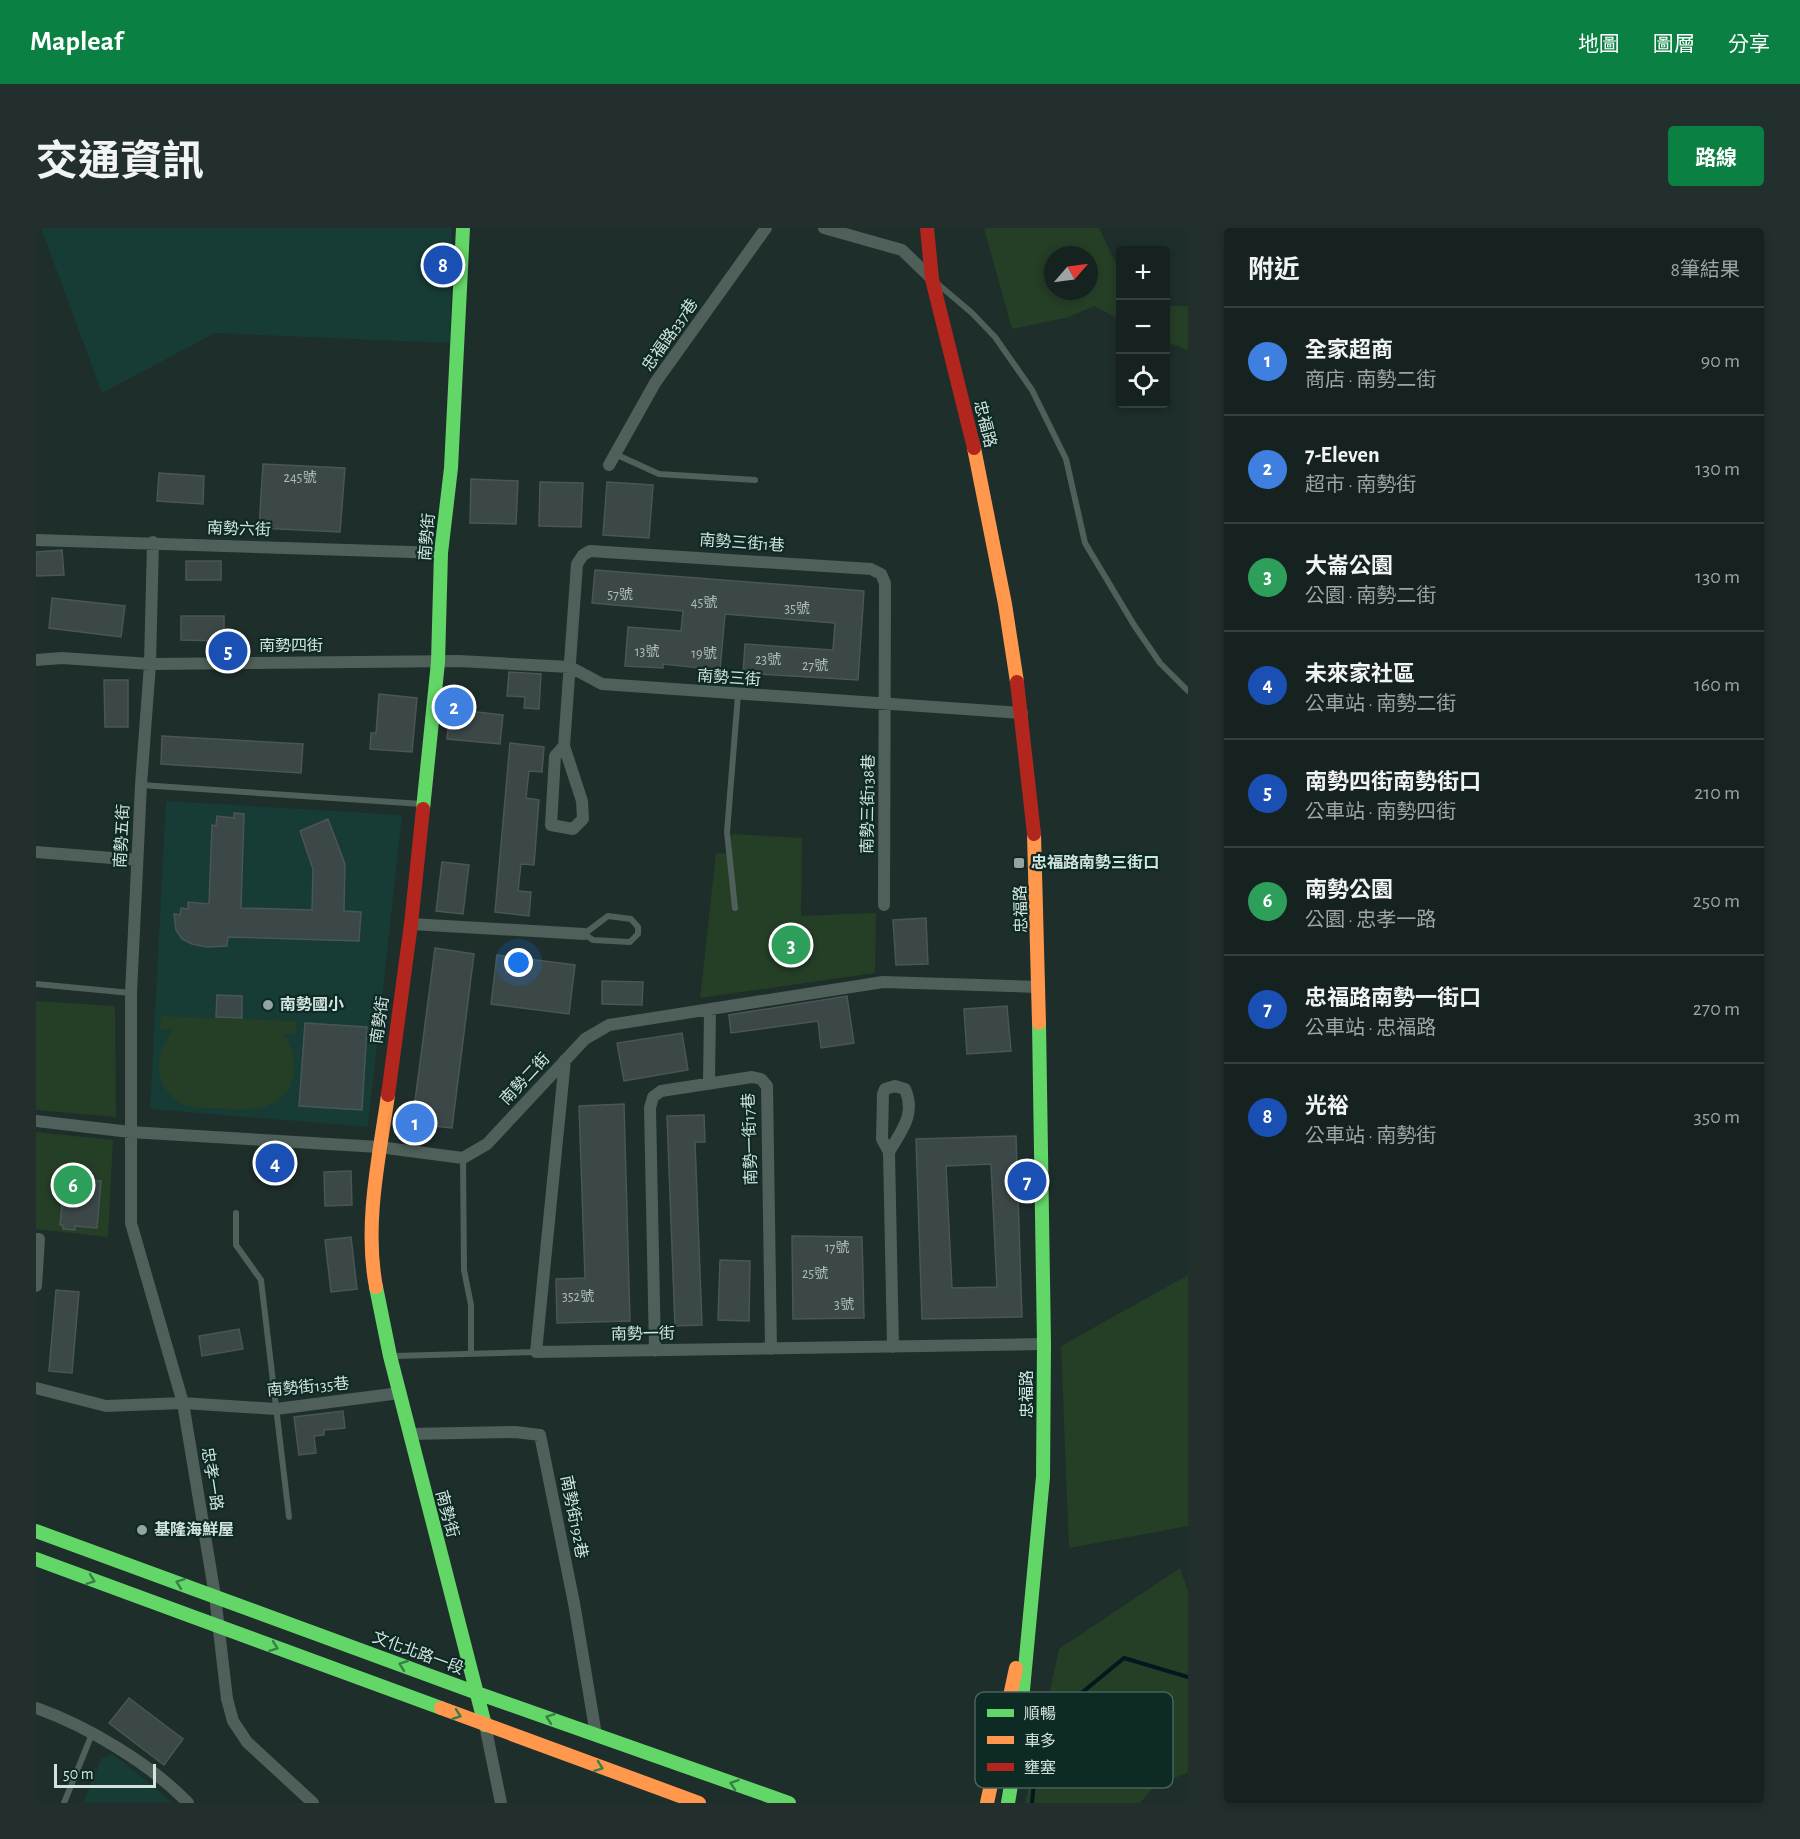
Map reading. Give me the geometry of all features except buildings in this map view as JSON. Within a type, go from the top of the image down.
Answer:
[{"type":"street","name":"南勢街","points":[[463,228],[451,468],[441,553],[438,662],[411,924],[372,1212],[373,1269],[390,1356],[485,1725],[501,1803]]},
{"type":"street","name":"忠福路337巷","points":[[609,465],[655,383],[766,228]]},
{"type":"street","points":[[824,228],[902,250],[932,279]]},
{"type":"street","name":"忠福路","points":[[927,228],[932,279],[980,474],[1022,713],[1036,860],[1044,1344],[1043,1478],[1033,1599],[1014,1692]]},
{"type":"street","name":"南勢六街","points":[[36,540],[441,553]]},
{"type":"street","name":"南勢五街","points":[[130,1132],[137,860],[150,664],[153,542]]},
{"type":"street","name":"南勢三街1巷","points":[[570,667],[577,564],[590,550],[871,569],[881,574],[885,583],[886,705]]},
{"type":"street","name":"南勢四街","points":[[36,660],[62,658],[150,664],[438,662]]},
{"type":"street","name":"南勢三街","points":[[438,662],[570,667],[602,684],[1022,713]]},
{"type":"street","points":[[564,746],[555,756],[551,825],[573,829],[583,819],[582,801],[564,746],[570,667]]},
{"type":"street","name":"南勢三街138巷","points":[[884,905],[886,705]]},
{"type":"street","points":[[36,852],[137,860]]},
{"type":"street","points":[[411,924],[584,934]]},
{"type":"street","name":"南勢二街","points":[[463,1158],[487,1144],[585,1039],[609,1025],[883,982],[1038,987]]},
{"type":"street","points":[[709,1082],[710,1010]]},
{"type":"street","points":[[536,1352],[565,1060]]},
{"type":"street","name":"南勢一街17巷","points":[[655,1351],[650,1108],[653,1097],[661,1091],[752,1077],[760,1079],[767,1086],[771,1349]]},
{"type":"street","points":[[888,1152],[908,1121],[910,1101],[904,1089],[895,1086],[885,1089],[883,1094],[882,1139],[888,1152],[893,1347]]},
{"type":"street","points":[[36,1121],[130,1132],[379,1147],[463,1158]]},
{"type":"street","name":"忠孝一路","points":[[130,1132],[131,1223],[183,1403],[215,1596],[227,1699],[233,1721],[248,1742],[313,1803]]},
{"type":"street","points":[[36,1239],[39,1239],[36,1286]]},
{"type":"street","name":"南勢一街","points":[[536,1352],[1044,1344]]},
{"type":"street","name":"南勢街135巷","points":[[36,1388],[106,1406],[183,1403],[276,1409],[400,1394]]},
{"type":"street","name":"南勢街192巷","points":[[409,1434],[515,1432],[540,1435],[574,1603],[596,1735]]},
{"type":"street","name":"文化北路一段","points":[[36,1531],[477,1693],[789,1803]]},
{"type":"street","points":[[36,1559],[699,1803]]},
{"type":"street","name":"忠福路","points":[[1020,1692],[1022,1659]]},
{"type":"street","points":[[36,1708],[92,1734],[171,1785],[188,1803]]},
{"type":"street","name":"忠福路","points":[[987,1803],[991,1788]]},
{"type":"street","name":"忠福路","points":[[1008,1803],[1010,1788]]},
{"type":"lane","points":[[932,279],[972,313],[995,337],[1032,390],[1066,459],[1084,543],[1160,663],[1188,691]]},
{"type":"lane","points":[[615,454],[659,474],[755,480]]},
{"type":"lane","points":[[735,908],[727,832],[738,695]]},
{"type":"lane","points":[[141,785],[423,804]]},
{"type":"lane","points":[[608,916],[631,919],[638,927],[638,934],[630,942],[593,940],[584,934],[608,916]]},
{"type":"lane","points":[[36,984],[132,993]]},
{"type":"lane","points":[[463,1158],[464,1270],[471,1305],[471,1352]]},
{"type":"lane","points":[[236,1213],[236,1245],[261,1280],[289,1518]]},
{"type":"lane","points":[[390,1356],[536,1352]]},
{"type":"lane","points":[[64,1803],[92,1734]]},
{"type":"shaded area","points":[[41,228],[452,228],[450,343],[215,333],[102,393]]},
{"type":"shaded area","points":[[984,228],[1099,228],[1116,264],[1116,318],[1094,306],[1069,317],[1012,329]]},
{"type":"shaded area","points":[[1170,306],[1188,306],[1188,350],[1170,343]]},
{"type":"shaded area","name":"南勢國小","points":[[166,801],[402,815],[368,1127],[150,1109]]},
{"type":"shaded area","points":[[732,834],[802,838],[801,916],[876,913],[875,973],[700,998],[716,853],[729,854]]},
{"type":"shaded area","points":[[36,1001],[115,1006],[116,1117],[36,1110]]},
{"type":"shaded area","points":[[161,1016],[296,1021],[296,1034],[283,1034],[294,1057],[294,1073],[290,1086],[274,1103],[252,1109],[196,1108],[179,1102],[163,1086],[160,1077],[160,1057],[173,1029],[160,1029]]},
{"type":"shaded area","points":[[36,1132],[113,1140],[108,1237],[36,1229]]},
{"type":"shaded area","points":[[1188,1275],[1188,1526],[1069,1548],[1061,1346]]},
{"type":"shaded area","points":[[1180,1568],[1188,1591],[1188,1772],[1173,1779],[1173,1692],[1050,1692],[1059,1649]]},
{"type":"shaded area","points":[[110,1754],[121,1760],[173,1803],[83,1803],[101,1759]]},
{"type":"shaded area","points":[[1028,1788],[1154,1788],[1140,1803],[1025,1803]]},
{"type":"waterway","points":[[1083,1692],[1124,1658],[1188,1677]]},
{"type":"waterway","points":[[1032,1803],[1033,1788]]},
{"type":"traffic: fast","points":[[423,809],[438,662],[441,553],[451,468],[463,228]]},
{"type":"traffic: fast","points":[[1023,1692],[1043,1477],[1044,1344],[1039,1023]]},
{"type":"traffic: fast","points":[[376,1287],[390,1356],[485,1725]]},
{"type":"traffic: fast","points":[[36,1531],[477,1693],[789,1803]]},
{"type":"traffic: fast","points":[[36,1559],[441,1708]]},
{"type":"traffic: fast","points":[[1008,1803],[1010,1788]]},
{"type":"traffic: slow","points":[[974,448],[1005,604],[1017,682]]},
{"type":"traffic: slow","points":[[1034,834],[1039,1023]]},
{"type":"traffic: slow","points":[[376,1287],[372,1215],[388,1095]]},
{"type":"traffic: slow","points":[[1011,1692],[1016,1668]]},
{"type":"traffic: slow","points":[[441,1708],[699,1803]]},
{"type":"traffic: slow","points":[[987,1803],[990,1788]]},
{"type":"traffic: jam","points":[[927,228],[932,279],[974,448]]},
{"type":"traffic: jam","points":[[1017,682],[1034,834]]},
{"type":"traffic: jam","points":[[388,1095],[411,924],[423,809]]},
{"type":"place","name":"光裕","points":[[443,265]]},
{"type":"place","name":"南勢四街南勢街口","points":[[228,651]]},
{"type":"place","name":"7-Eleven","points":[[454,707]]},
{"type":"place","name":"忠福路南勢三街口","points":[[1019,863]]},
{"type":"place","name":"大崙公園","points":[[791,945]]},
{"type":"place","name":"南勢國小","points":[[268,1005]]},
{"type":"place","name":"全家超商","points":[[415,1123]]},
{"type":"place","name":"未來家社區","points":[[275,1163]]},
{"type":"place","name":"忠福路南勢一街口","points":[[1027,1181]]},
{"type":"place","name":"南勢公園","points":[[73,1185]]},
{"type":"place","name":"基隆海鮮屋","points":[[142,1530]]}]
